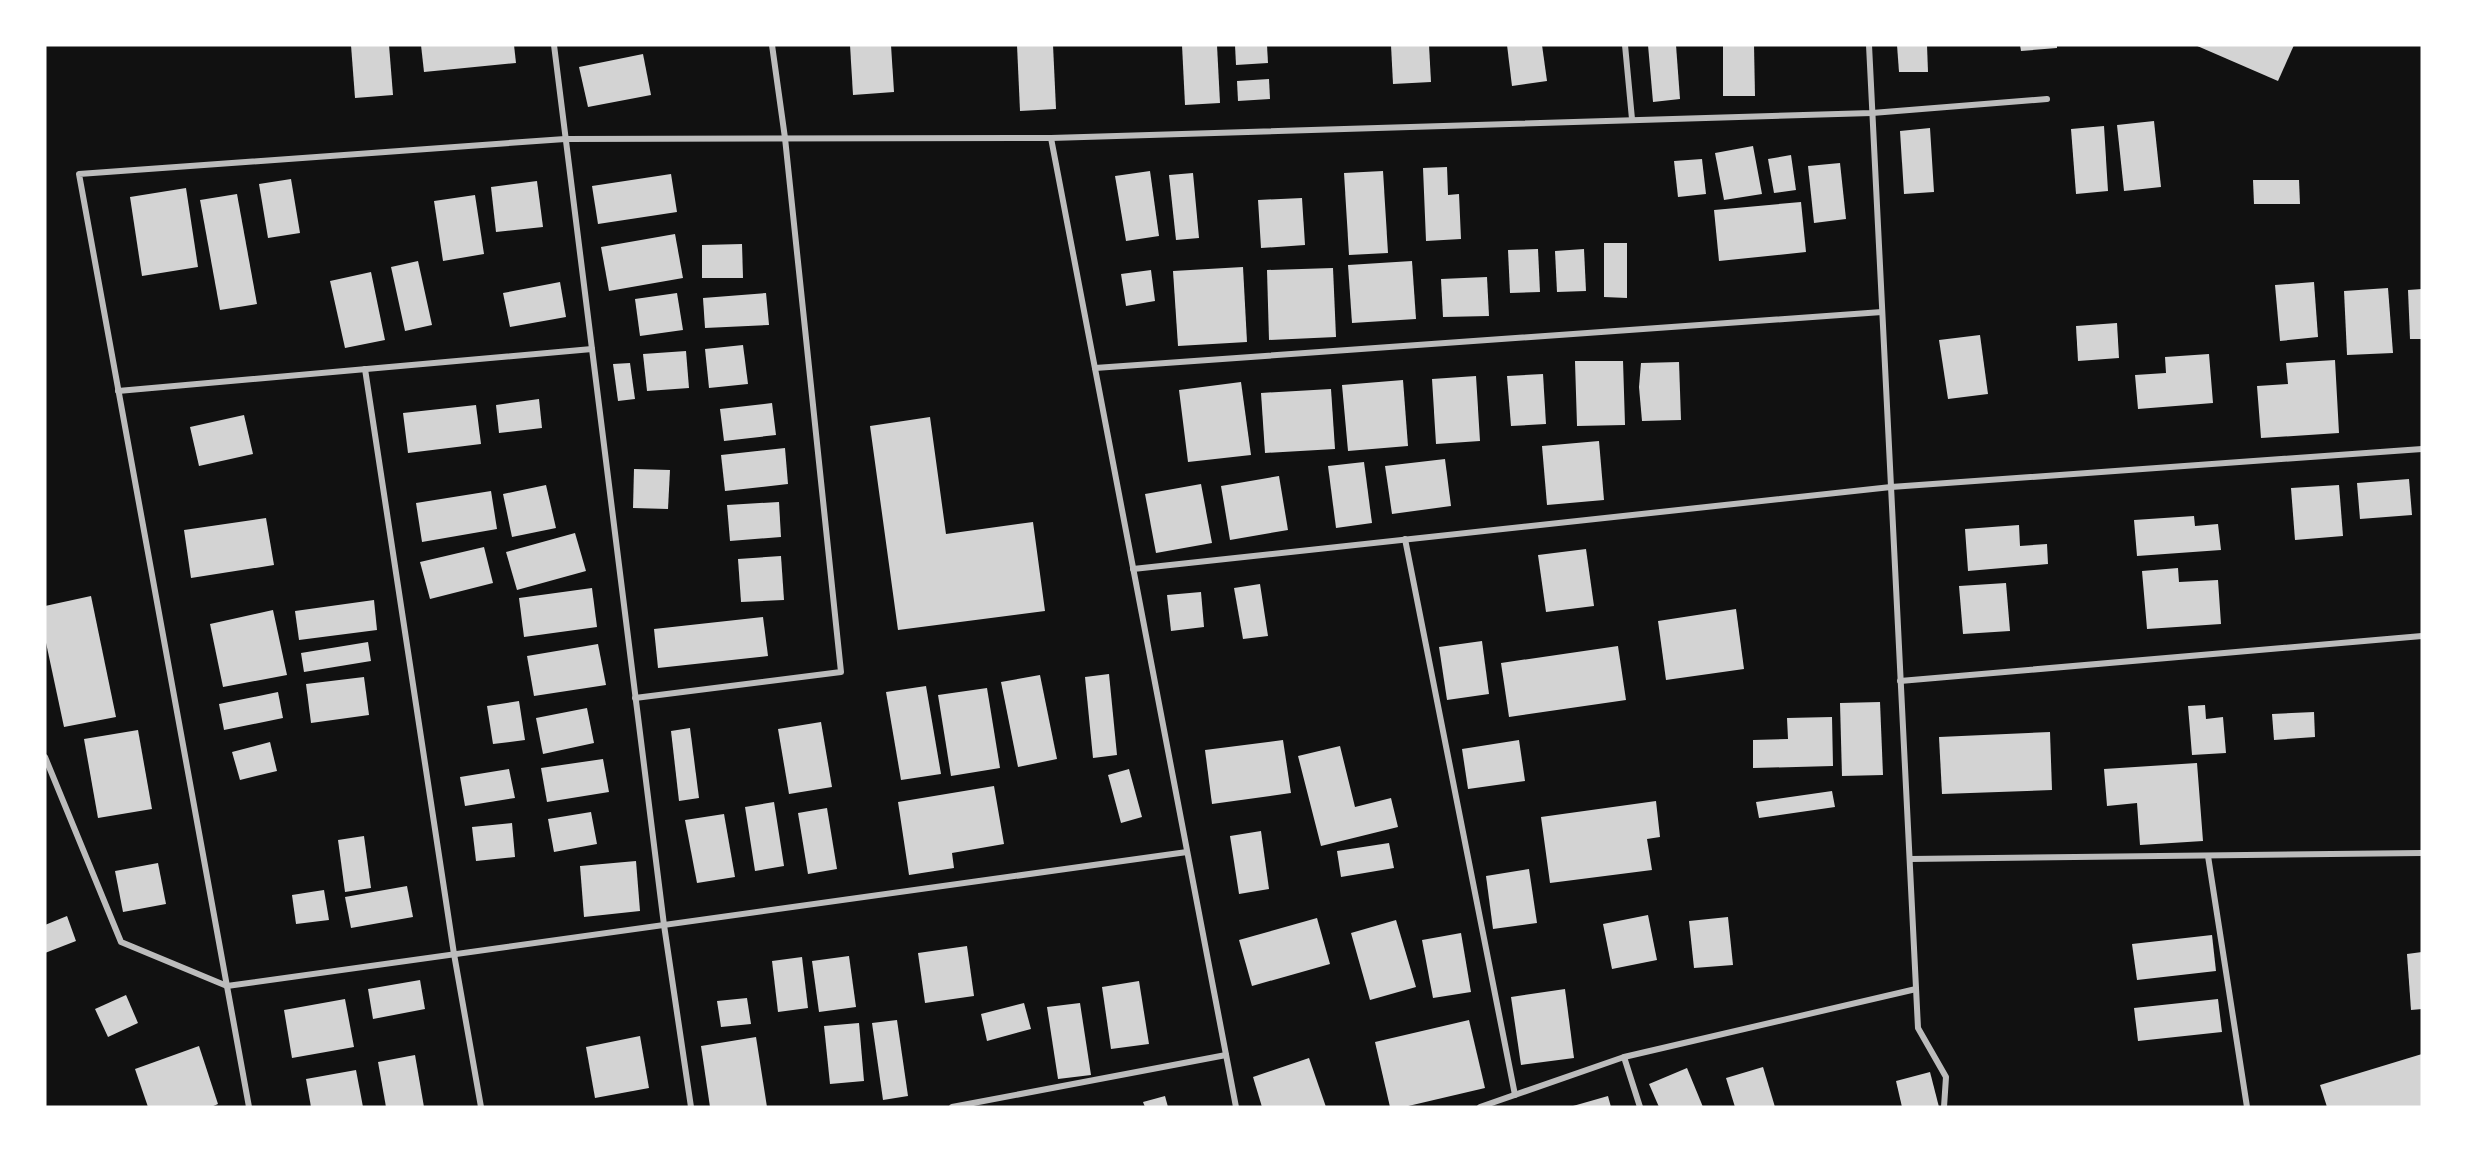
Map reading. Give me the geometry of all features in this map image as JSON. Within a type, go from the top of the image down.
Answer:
[{"type":"street","points":[[554,45],[664,925],[690,1107]]},
{"type":"street","points":[[635,698],[841,672],[785,138],[772,45]]},
{"type":"street","points":[[1625,45],[1632,119]]},
{"type":"street","points":[[1869,45],[1918,1028],[1946,1077],[1944,1107]]},
{"type":"street","points":[[249,1107],[79,174],[565,139],[1051,138],[1872,113],[2047,99]]},
{"type":"street","points":[[1051,138],[1236,1107]]},
{"type":"street","points":[[1095,368],[1882,312]]},
{"type":"street","points":[[118,391],[592,349]]},
{"type":"street","points":[[365,369],[454,954],[481,1107]]},
{"type":"street","points":[[1133,569],[1891,487],[2422,448]]},
{"type":"street","points":[[1405,539],[1515,1095]]},
{"type":"street","points":[[1900,681],[2422,636]]},
{"type":"street","points":[[45,757],[121,942],[227,986],[1187,852]]},
{"type":"street","points":[[1910,859],[2422,853]]},
{"type":"street","points":[[2208,856],[2247,1107]]},
{"type":"street","points":[[1480,1107],[1624,1057],[1916,989]]},
{"type":"street","points":[[952,1107],[1226,1055]]},
{"type":"street","points":[[1624,1057],[1640,1107]]},
{"type":"building","points":[[351,45],[389,45],[393,95],[355,98]]},
{"type":"building","points":[[421,45],[514,45],[516,63],[424,72]]},
{"type":"building","points":[[850,45],[891,45],[894,92],[853,95]]},
{"type":"building","points":[[1017,45],[1053,45],[1056,109],[1020,111]]},
{"type":"building","points":[[1182,45],[1217,45],[1220,103],[1185,105]]},
{"type":"building","points":[[1235,45],[1267,45],[1268,63],[1236,65]]},
{"type":"building","points":[[1391,45],[1429,45],[1431,82],[1393,84]]},
{"type":"building","points":[[1507,45],[1542,45],[1547,81],[1512,86]]},
{"type":"building","points":[[1648,45],[1676,45],[1680,99],[1653,102]]},
{"type":"building","points":[[1723,45],[1754,45],[1755,96],[1723,96]]},
{"type":"building","points":[[1897,45],[1927,45],[1928,72],[1899,72]]},
{"type":"building","points":[[2020,45],[2057,45],[2057,48],[2021,51]]},
{"type":"building","points":[[2195,45],[2294,45],[2278,81]]},
{"type":"building","points":[[643,54],[651,95],[588,107],[579,67]]},
{"type":"building","points":[[1269,79],[1270,99],[1238,101],[1237,81]]},
{"type":"building","points":[[2154,121],[2161,187],[2124,191],[2117,125]]},
{"type":"building","points":[[2104,126],[2108,191],[2076,194],[2071,129]]},
{"type":"building","points":[[1930,128],[1934,192],[1904,194],[1900,131]]},
{"type":"building","points":[[1753,146],[1762,194],[1724,200],[1715,153]]},
{"type":"building","points":[[1791,155],[1796,190],[1774,193],[1768,159]]},
{"type":"building","points":[[1702,159],[1706,194],[1678,197],[1674,161]]},
{"type":"building","points":[[1840,163],[1846,219],[1814,223],[1808,166]]},
{"type":"building","points":[[1447,167],[1448,195],[1459,194],[1461,239],[1426,241],[1423,168]]},
{"type":"building","points":[[1150,171],[1159,236],[1126,241],[1115,176]]},
{"type":"building","points":[[1383,171],[1388,253],[1349,255],[1344,173]]},
{"type":"building","points":[[1193,173],[1199,238],[1176,240],[1169,175]]},
{"type":"building","points":[[671,174],[677,212],[598,224],[592,186]]},
{"type":"building","points":[[291,179],[300,233],[268,238],[259,184]]},
{"type":"building","points":[[2253,180],[2299,180],[2300,204],[2254,204]]},
{"type":"building","points":[[537,181],[543,227],[496,232],[491,187]]},
{"type":"building","points":[[186,188],[198,267],[142,276],[130,197]]},
{"type":"building","points":[[237,194],[257,304],[220,310],[200,200]]},
{"type":"building","points":[[475,195],[484,254],[443,261],[434,201]]},
{"type":"building","points":[[1302,198],[1305,245],[1261,248],[1258,200]]},
{"type":"building","points":[[1801,202],[1806,252],[1719,261],[1714,210]]},
{"type":"building","points":[[675,234],[683,278],[609,291],[601,247]]},
{"type":"building","points":[[1604,243],[1627,243],[1627,298],[1604,297]]},
{"type":"building","points":[[742,244],[743,278],[702,278],[702,245]]},
{"type":"building","points":[[1538,249],[1540,292],[1510,293],[1508,250]]},
{"type":"building","points":[[1584,249],[1586,291],[1557,292],[1555,251]]},
{"type":"building","points":[[418,261],[432,325],[405,331],[391,267]]},
{"type":"building","points":[[1412,261],[1416,319],[1352,323],[1348,265]]},
{"type":"building","points":[[1243,267],[1247,342],[1178,346],[1173,271]]},
{"type":"building","points":[[1333,268],[1336,337],[1269,340],[1267,270]]},
{"type":"building","points":[[1151,270],[1155,301],[1126,306],[1121,274]]},
{"type":"building","points":[[371,272],[385,340],[345,348],[330,281]]},
{"type":"building","points":[[1487,277],[1489,316],[1443,317],[1441,279]]},
{"type":"building","points":[[560,282],[566,317],[510,327],[503,293]]},
{"type":"building","points":[[2314,282],[2318,337],[2280,341],[2275,285]]},
{"type":"building","points":[[2388,288],[2393,353],[2347,355],[2344,291]]},
{"type":"building","points":[[2422,289],[2422,339],[2410,339],[2408,290]]},
{"type":"building","points":[[677,293],[683,330],[640,336],[635,299]]},
{"type":"building","points":[[766,293],[769,325],[705,328],[703,298]]},
{"type":"building","points":[[2117,323],[2119,358],[2078,361],[2076,326]]},
{"type":"building","points":[[1980,335],[1988,394],[1948,399],[1939,340]]},
{"type":"building","points":[[743,345],[748,384],[709,388],[705,349]]},
{"type":"building","points":[[686,351],[689,388],[647,391],[643,354]]},
{"type":"building","points":[[2209,354],[2213,403],[2138,409],[2135,375],[2166,373],[2165,357]]},
{"type":"building","points":[[2335,360],[2339,433],[2261,438],[2257,386],[2288,384],[2286,363]]},
{"type":"building","points":[[1575,361],[1623,361],[1625,425],[1577,426]]},
{"type":"building","points":[[1679,362],[1681,420],[1642,421],[1639,387],[1641,363]]},
{"type":"building","points":[[630,363],[635,399],[618,401],[613,364]]},
{"type":"building","points":[[1543,374],[1546,424],[1511,426],[1507,376]]},
{"type":"building","points":[[1476,376],[1480,441],[1436,444],[1432,379]]},
{"type":"building","points":[[1403,380],[1408,446],[1348,451],[1342,385]]},
{"type":"building","points":[[1241,382],[1251,455],[1188,462],[1179,390]]},
{"type":"building","points":[[1331,389],[1335,449],[1265,453],[1261,393]]},
{"type":"building","points":[[539,399],[542,428],[499,433],[496,405]]},
{"type":"building","points":[[772,403],[776,435],[724,441],[720,409]]},
{"type":"building","points":[[476,405],[481,444],[408,453],[403,413]]},
{"type":"building","points":[[244,415],[253,454],[199,466],[190,427]]},
{"type":"building","points":[[930,417],[946,534],[1033,522],[1045,611],[898,630],[870,426]]},
{"type":"building","points":[[1599,441],[1604,500],[1547,505],[1542,446]]},
{"type":"building","points":[[785,448],[788,484],[725,491],[721,455]]},
{"type":"building","points":[[1445,459],[1451,506],[1392,514],[1385,466]]},
{"type":"building","points":[[1364,462],[1372,523],[1336,528],[1328,466]]},
{"type":"building","points":[[634,469],[670,470],[668,509],[633,508]]},
{"type":"building","points":[[1279,476],[1288,530],[1230,540],[1221,486]]},
{"type":"building","points":[[2409,479],[2412,515],[2360,519],[2357,483]]},
{"type":"building","points":[[1201,484],[1212,543],[1156,553],[1145,494]]},
{"type":"building","points":[[546,485],[556,528],[512,537],[503,494]]},
{"type":"building","points":[[2339,485],[2343,536],[2295,540],[2291,488]]},
{"type":"building","points":[[491,491],[497,529],[422,542],[416,503]]},
{"type":"building","points":[[779,502],[781,537],[730,541],[727,505]]},
{"type":"building","points":[[2194,516],[2195,526],[2218,524],[2221,550],[2137,556],[2134,520]]},
{"type":"building","points":[[266,518],[274,565],[191,578],[184,530]]},
{"type":"building","points":[[2019,525],[2020,546],[2047,544],[2048,564],[1968,571],[1965,529]]},
{"type":"building","points":[[575,533],[586,571],[517,590],[506,552]]},
{"type":"building","points":[[484,547],[493,583],[430,599],[420,562]]},
{"type":"building","points":[[1586,549],[1594,606],[1546,612],[1538,555]]},
{"type":"building","points":[[781,556],[784,600],[741,602],[738,559]]},
{"type":"building","points":[[2178,568],[2179,582],[2218,580],[2221,624],[2147,629],[2142,571]]},
{"type":"building","points":[[2006,583],[2010,631],[1963,634],[1959,586]]},
{"type":"building","points":[[1260,584],[1268,636],[1243,639],[1234,588]]},
{"type":"building","points":[[592,588],[597,627],[524,637],[519,598]]},
{"type":"building","points":[[1201,592],[1204,627],[1171,631],[1167,595]]},
{"type":"building","points":[[91,596],[116,717],[64,727],[45,638],[45,606]]},
{"type":"building","points":[[374,600],[377,630],[299,640],[295,611]]},
{"type":"building","points":[[1736,609],[1744,669],[1666,680],[1658,621]]},
{"type":"building","points":[[273,610],[287,675],[223,687],[210,624]]},
{"type":"building","points":[[763,617],[768,656],[658,668],[654,629]]},
{"type":"building","points":[[1482,641],[1489,694],[1447,700],[1439,647]]},
{"type":"building","points":[[368,642],[371,661],[304,672],[301,653]]},
{"type":"building","points":[[598,644],[606,685],[534,696],[527,656]]},
{"type":"building","points":[[1618,646],[1626,700],[1509,717],[1501,663]]},
{"type":"building","points":[[1109,674],[1117,755],[1093,758],[1085,677]]},
{"type":"building","points":[[1040,675],[1057,759],[1018,767],[1001,682]]},
{"type":"building","points":[[364,677],[369,715],[311,723],[306,684]]},
{"type":"building","points":[[926,686],[941,774],[901,780],[886,692]]},
{"type":"building","points":[[987,688],[1000,768],[951,776],[938,695]]},
{"type":"building","points":[[278,692],[283,718],[224,730],[219,704]]},
{"type":"building","points":[[519,701],[525,740],[493,744],[487,706]]},
{"type":"building","points":[[1880,702],[1883,775],[1842,776],[1840,703]]},
{"type":"building","points":[[2205,705],[2206,719],[2223,717],[2226,753],[2192,755],[2188,706]]},
{"type":"building","points":[[587,708],[594,743],[543,754],[536,718]]},
{"type":"building","points":[[2314,712],[2315,737],[2274,740],[2272,714]]},
{"type":"building","points":[[1832,717],[1833,766],[1753,768],[1753,740],[1788,739],[1787,718]]},
{"type":"building","points":[[821,722],[832,787],[789,794],[778,729]]},
{"type":"building","points":[[690,728],[699,798],[679,801],[671,731]]},
{"type":"building","points":[[138,730],[152,809],[98,818],[84,739]]},
{"type":"building","points":[[2050,732],[2052,790],[1942,794],[1939,737]]},
{"type":"building","points":[[1283,740],[1291,793],[1212,804],[1205,750]]},
{"type":"building","points":[[1519,740],[1525,781],[1468,789],[1462,749]]},
{"type":"building","points":[[270,742],[277,771],[240,780],[232,752]]},
{"type":"building","points":[[1340,746],[1355,807],[1391,798],[1398,827],[1321,846],[1298,756]]},
{"type":"building","points":[[603,759],[609,792],[547,802],[541,768]]},
{"type":"building","points":[[2197,763],[2203,841],[2140,845],[2137,803],[2107,806],[2104,769]]},
{"type":"building","points":[[509,769],[515,798],[465,806],[460,777]]},
{"type":"building","points":[[1129,769],[1142,817],[1121,823],[1108,775]]},
{"type":"building","points":[[994,786],[1004,844],[952,853],[954,868],[909,875],[898,802]]},
{"type":"building","points":[[1832,791],[1835,807],[1759,818],[1756,802]]},
{"type":"building","points":[[1656,801],[1660,837],[1647,839],[1652,870],[1550,883],[1541,817]]},
{"type":"building","points":[[774,802],[784,866],[755,871],[745,807]]},
{"type":"building","points":[[827,808],[837,869],[808,874],[798,813]]},
{"type":"building","points":[[591,812],[597,844],[554,852],[548,819]]},
{"type":"building","points":[[724,814],[735,877],[697,883],[685,820]]},
{"type":"building","points":[[512,823],[515,857],[476,861],[472,827]]},
{"type":"building","points":[[1261,831],[1269,889],[1239,894],[1230,836]]},
{"type":"building","points":[[364,836],[371,888],[345,892],[338,840]]},
{"type":"building","points":[[1389,843],[1394,868],[1341,877],[1337,851]]},
{"type":"building","points":[[636,861],[640,911],[584,917],[580,866]]},
{"type":"building","points":[[158,863],[166,904],[123,912],[115,871]]},
{"type":"building","points":[[1529,869],[1537,923],[1493,929],[1486,876]]},
{"type":"building","points":[[407,886],[413,917],[351,928],[345,897]]},
{"type":"building","points":[[324,890],[329,920],[296,924],[292,895]]},
{"type":"building","points":[[1648,915],[1657,960],[1612,969],[1603,924]]},
{"type":"building","points":[[67,916],[76,941],[45,953],[45,925]]},
{"type":"building","points":[[1728,917],[1733,965],[1694,968],[1689,921]]},
{"type":"building","points":[[1317,918],[1330,964],[1252,986],[1239,940]]},
{"type":"building","points":[[1396,920],[1416,987],[1370,1000],[1351,933]]},
{"type":"building","points":[[1461,933],[1471,992],[1433,998],[1422,940]]},
{"type":"building","points":[[2212,935],[2216,971],[2137,980],[2132,944]]},
{"type":"building","points":[[967,946],[974,996],[925,1003],[918,953]]},
{"type":"building","points":[[2422,952],[2422,1009],[2411,1010],[2407,954]]},
{"type":"building","points":[[849,956],[856,1007],[819,1012],[812,961]]},
{"type":"building","points":[[802,957],[808,1008],[778,1012],[772,961]]},
{"type":"building","points":[[420,980],[425,1009],[373,1019],[368,989]]},
{"type":"building","points":[[1139,981],[1149,1044],[1111,1049],[1102,987]]},
{"type":"building","points":[[1565,989],[1574,1058],[1521,1065],[1511,997]]},
{"type":"building","points":[[126,995],[138,1023],[108,1037],[95,1009]]},
{"type":"building","points":[[747,998],[751,1024],[721,1027],[717,1001]]},
{"type":"building","points":[[345,999],[354,1047],[292,1058],[284,1010]]},
{"type":"building","points":[[2218,999],[2222,1032],[2138,1041],[2134,1008]]},
{"type":"building","points":[[1024,1003],[1031,1029],[987,1041],[981,1014]]},
{"type":"building","points":[[1080,1003],[1091,1075],[1058,1079],[1047,1007]]},
{"type":"building","points":[[897,1020],[908,1096],[883,1100],[872,1023]]},
{"type":"building","points":[[1469,1020],[1485,1088],[1404,1107],[1390,1107],[1375,1042]]},
{"type":"building","points":[[859,1023],[864,1081],[830,1084],[824,1026]]},
{"type":"building","points":[[640,1036],[649,1088],[595,1098],[586,1047]]},
{"type":"building","points":[[756,1037],[767,1107],[710,1107],[701,1046]]},
{"type":"building","points":[[199,1046],[218,1104],[211,1107],[148,1107],[135,1069]]},
{"type":"building","points":[[2422,1054],[2422,1107],[2327,1107],[2320,1085]]},
{"type":"building","points":[[415,1055],[424,1107],[386,1107],[378,1062]]},
{"type":"building","points":[[1309,1058],[1326,1107],[1262,1107],[1253,1077]]},
{"type":"building","points":[[1763,1067],[1775,1107],[1735,1107],[1726,1078]]},
{"type":"building","points":[[1687,1068],[1703,1107],[1659,1107],[1649,1084]]},
{"type":"building","points":[[356,1070],[363,1107],[311,1107],[306,1079]]},
{"type":"building","points":[[1930,1072],[1939,1107],[1902,1107],[1896,1081]]},
{"type":"building","points":[[1165,1096],[1168,1107],[1145,1107],[1143,1102]]},
{"type":"building","points":[[1608,1096],[1611,1107],[1573,1107],[1573,1106]]}]
